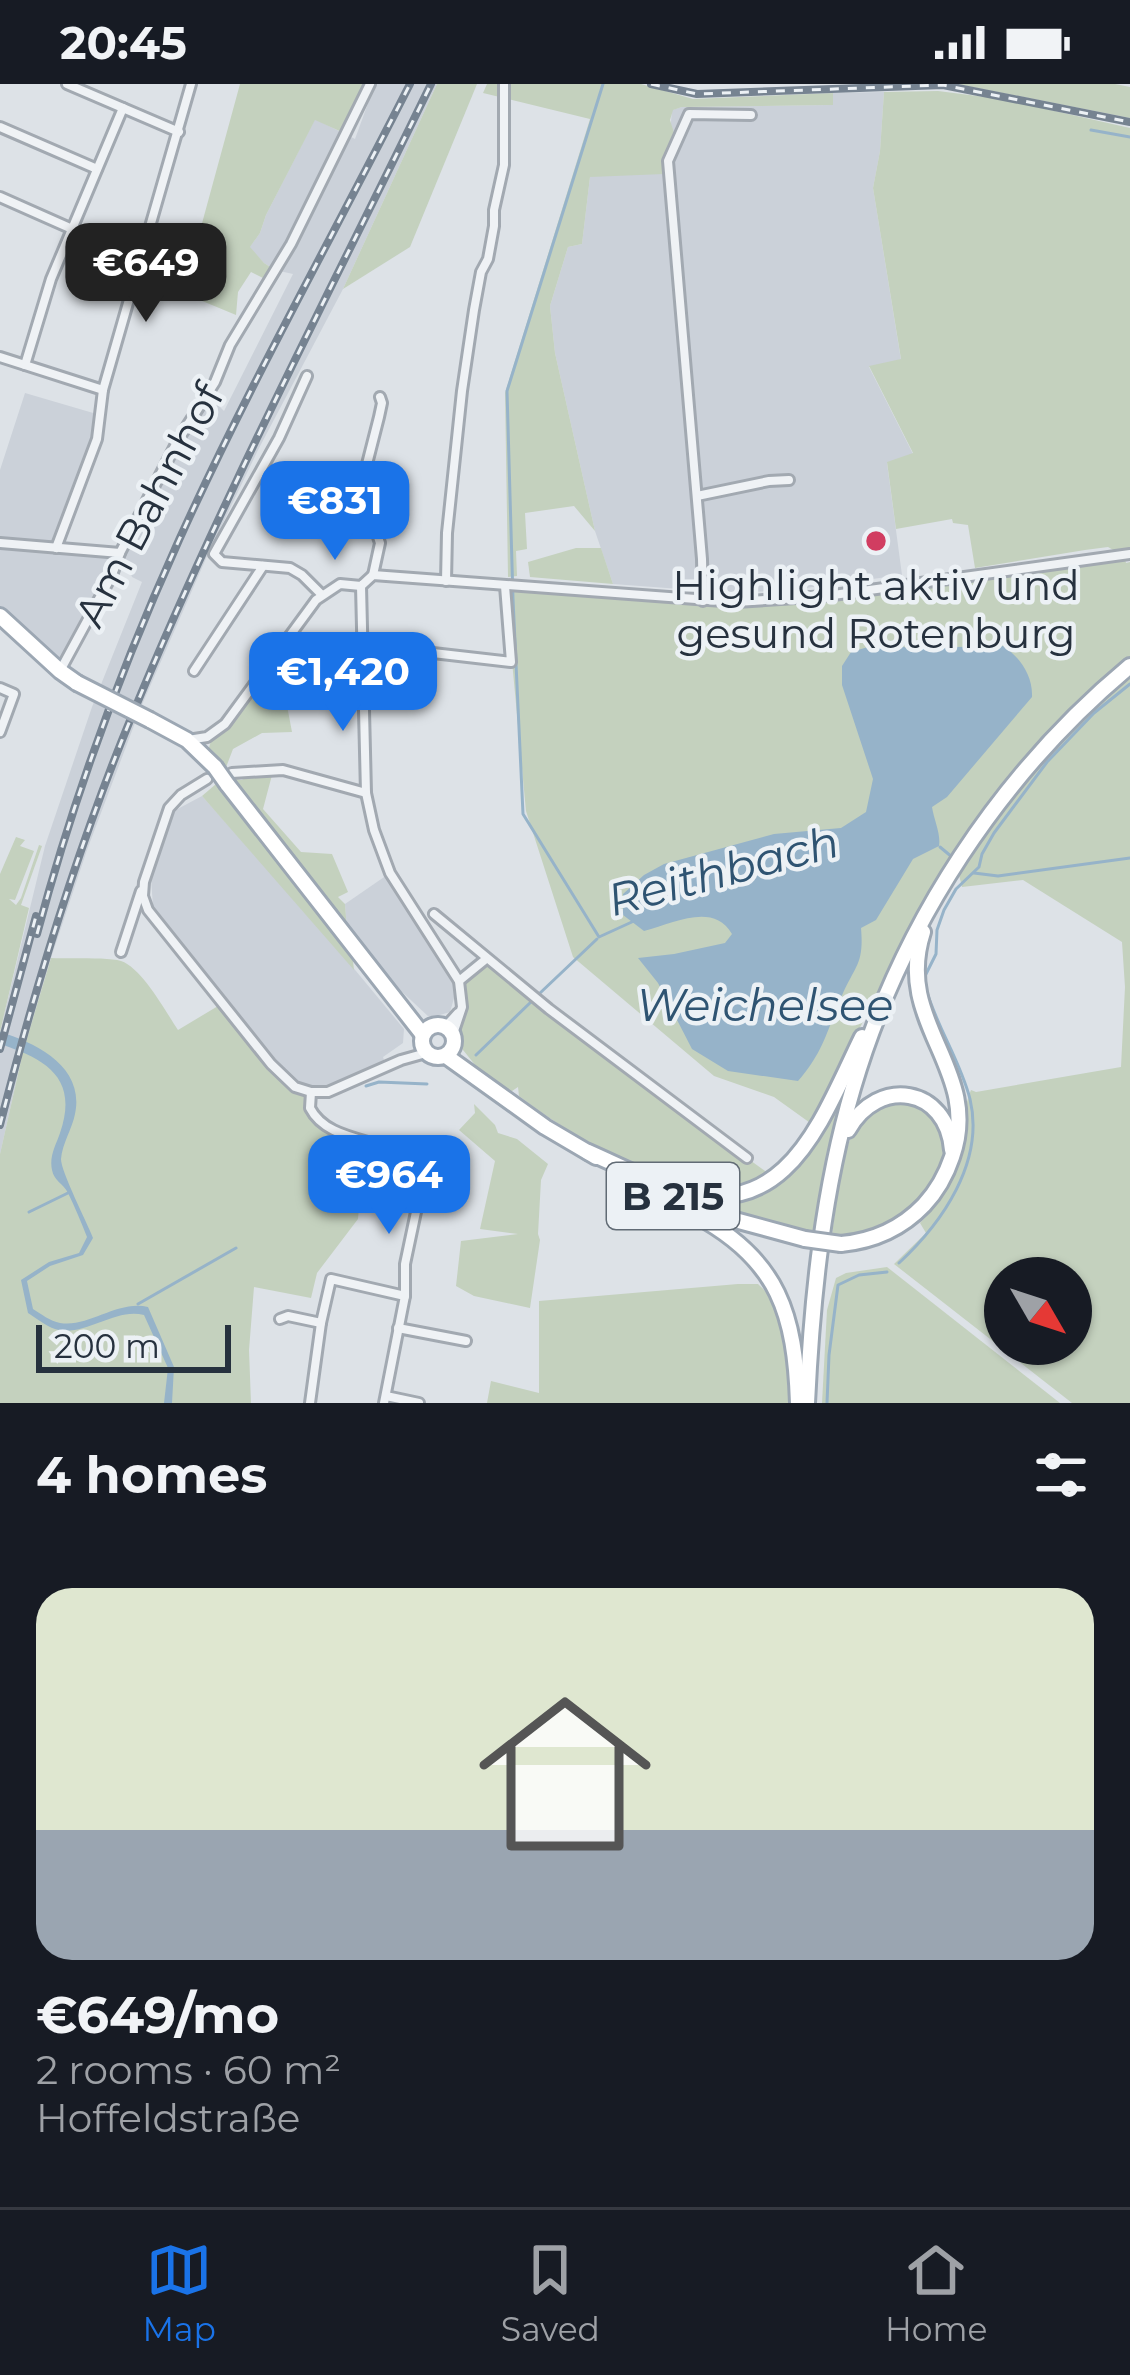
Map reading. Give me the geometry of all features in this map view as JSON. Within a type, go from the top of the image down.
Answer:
[{"type":"main road","name":"B 215","points":[[0,616],[77,683],[187,740],[211,773],[230,778],[388,990],[495,1090],[544,1127],[588,1152],[689,1203],[762,1228],[841,1244],[872,1238],[916,1214],[939,1186],[952,1155]]},
{"type":"main road","points":[[588,1152],[668,1187],[706,1196],[762,1186],[795,1161],[813,1137],[937,895],[989,817],[1035,758],[1130,666]]},
{"type":"main road","points":[[937,895],[920,940],[916,990],[957,1097],[961,1124],[952,1155]]},
{"type":"main road","points":[[802,1403],[836,1156],[866,1048],[895,976]]},
{"type":"main road","points":[[836,1156],[854,1118],[892,1094],[922,1100],[939,1112],[951,1138],[952,1155]]},
{"type":"main road","points":[[588,1152],[647,1191],[722,1231],[754,1258],[784,1304],[802,1403]]},
{"type":"street","points":[[67,84],[179,132]]},
{"type":"street","points":[[56,548],[97,439],[103,390],[191,84]]},
{"type":"street","name":"Am Bahnhof","points":[[60,671],[178,440],[291,244],[370,84]]},
{"type":"street","points":[[446,581],[462,392],[504,165],[504,84]]},
{"type":"street","points":[[25,365],[51,279],[123,108]]},
{"type":"street","points":[[704,601],[668,161],[689,114],[751,115]]},
{"type":"street","points":[[0,127],[97,170]]},
{"type":"street","points":[[0,197],[142,260]]},
{"type":"street","points":[[0,357],[103,390]]},
{"type":"street","points":[[307,376],[279,438],[215,550],[218,561],[297,571],[322,595]]},
{"type":"street","points":[[187,740],[207,737],[224,724],[322,595],[340,584],[361,586],[374,575],[380,543],[374,525],[354,515],[380,397]]},
{"type":"street","points":[[697,496],[789,479]]},
{"type":"street","points":[[0,543],[120,553]]},
{"type":"street","points":[[374,575],[704,601],[782,601],[1130,554]]},
{"type":"street","points":[[194,671],[264,565]]},
{"type":"street","points":[[144,882],[148,910],[281,1076],[295,1087],[311,1092],[336,1089],[400,1060],[437,1040],[462,1006],[459,981],[389,873],[374,830],[366,793],[361,586]]},
{"type":"street","points":[[433,653],[511,662],[510,587]]},
{"type":"street","points":[[0,688],[14,694],[0,732]]},
{"type":"street","points":[[230,778],[283,770],[366,793]]},
{"type":"street","points":[[121,952],[169,808],[211,773]]},
{"type":"street","points":[[434,914],[747,1158]]},
{"type":"street","points":[[459,981],[486,959]]},
{"type":"street","points":[[311,1092],[310,1108],[321,1123],[377,1144],[420,1166],[424,1174],[385,1400],[419,1403]]},
{"type":"street","points":[[310,1403],[331,1279],[404,1296]]},
{"type":"street","points":[[280,1319],[288,1316],[321,1323]]},
{"type":"street","points":[[398,1328],[466,1341]]},
{"type":"shaded area","points":[[375,84],[437,84],[343,289],[208,554],[141,707],[51,958],[0,1154],[0,1032],[45,846],[92,707],[142,582],[132,577],[120,554],[60,671],[0,616],[0,470],[25,393],[100,415],[97,439],[57,548],[120,553],[159,475],[208,395],[224,411],[293,274],[275,270],[249,248],[315,119],[355,139]]},
{"type":"shaded area","points":[[884,92],[873,188],[901,360],[869,367],[913,454],[887,463],[902,575],[734,593],[613,584],[595,531],[555,353],[550,306],[568,247],[582,244],[590,177],[665,157],[672,110],[682,107],[832,105],[833,93]]},
{"type":"shaded area","points":[[202,796],[404,1029],[403,1043],[383,1057],[385,1063],[322,1088],[302,1085],[288,1076],[153,906],[151,879],[172,812]]},
{"type":"shaded area","points":[[390,873],[459,981],[450,1012],[430,1018],[382,973],[347,930],[345,904]]},
{"type":"green space","points":[[240,84],[365,84],[366,88],[344,133],[315,120],[250,247],[275,270],[269,281],[251,272],[238,292],[236,315],[183,293]]},
{"type":"green space","points":[[437,84],[477,84],[410,247],[343,289]]},
{"type":"green space","points":[[487,84],[641,84],[693,99],[833,93],[833,105],[673,110],[670,120],[675,136],[665,157],[664,174],[590,177],[582,244],[568,247],[550,306],[555,353],[595,531],[574,506],[525,513],[527,549],[516,551],[517,576],[508,577],[505,393],[590,119],[483,93]]},
{"type":"green space","points":[[957,84],[1115,84],[1130,87],[1130,118]]},
{"type":"green space","points":[[938,91],[1001,99],[1130,128],[1130,548],[1115,551],[1108,547],[975,568],[968,525],[952,519],[896,529],[887,462],[913,453],[869,366],[901,359],[873,188],[884,92]]},
{"type":"green space","points":[[576,548],[601,548],[613,584],[530,577],[528,562]]},
{"type":"green space","points":[[1124,556],[1130,562],[1130,659],[987,809],[912,920],[813,1125],[774,1097],[714,1076],[573,957],[526,811],[505,586],[781,601]]},
{"type":"green space","points":[[287,637],[284,690],[292,732],[262,733],[233,749],[225,770],[208,751],[213,734]]},
{"type":"green space","points":[[1130,673],[1130,1403],[1072,1403],[1023,1365],[1092,1365],[1092,1257],[984,1257],[984,1334],[894,1264],[926,1233],[920,1223],[954,1173],[971,1090],[1121,1067],[1122,942],[1023,880],[962,887],[959,875],[1031,773]]},
{"type":"green space","points":[[272,775],[263,809],[301,852],[332,854],[348,892],[338,897],[345,904],[347,930],[232,778]]},
{"type":"green space","points":[[216,784],[353,961],[354,970],[202,796]]},
{"type":"green space","points":[[16,837],[25,840],[20,846],[34,851],[15,900],[9,899],[16,905],[42,846],[21,905],[29,908],[0,1032],[0,874]]},
{"type":"green space","points":[[51,958],[107,959],[129,965],[178,1030],[218,1006],[273,1074],[305,1098],[307,1113],[325,1129],[358,1141],[350,1178],[361,1183],[358,1219],[317,1273],[311,1298],[254,1287],[251,1403],[0,1403],[0,1154]]},
{"type":"green space","points":[[486,959],[772,1176],[733,1190],[682,1188],[585,1140],[519,1096],[518,1087],[509,1093],[480,1071],[459,1045],[459,1031],[464,1019],[465,977]]},
{"type":"green space","points":[[845,1092],[815,1233],[729,1210],[729,1203],[758,1197],[799,1167]]},
{"type":"green space","points":[[904,1100],[928,1108],[943,1134],[945,1162],[938,1180],[909,1212],[890,1223],[870,1232],[832,1235],[841,1171],[854,1132],[882,1106]]},
{"type":"green space","points":[[474,1104],[498,1133],[517,1139],[548,1164],[541,1180],[540,1240],[530,1308],[474,1296],[456,1286],[461,1241],[518,1234],[480,1229],[495,1161],[459,1130],[475,1113]]},
{"type":"green space","points":[[887,1267],[984,1343],[984,1365],[1012,1365],[1060,1403],[822,1403],[827,1310],[836,1278]]},
{"type":"green space","points":[[758,1284],[777,1309],[787,1339],[793,1403],[487,1403],[491,1381],[539,1393],[539,1301]]},
{"type":"water","name":"Weichelsee","points":[[885,642],[908,648],[1003,646],[1024,668],[1032,697],[947,797],[932,807],[939,846],[913,859],[876,920],[861,928],[858,963],[807,1070],[798,1081],[728,1071],[692,1049],[658,983],[638,958],[725,943],[732,934],[724,924],[704,917],[644,931],[623,915],[623,894],[664,864],[774,834],[841,828],[866,812],[873,779],[842,685],[842,666],[851,652]]},
{"type":"water","points":[[0,1032],[43,1050],[73,1083],[75,1114],[61,1159],[93,1238],[83,1255],[50,1266],[27,1281],[33,1309],[53,1321],[71,1323],[125,1307],[148,1307],[174,1367],[172,1403],[164,1403],[168,1368],[144,1315],[122,1315],[66,1331],[28,1313],[21,1280],[49,1262],[79,1253],[87,1237],[52,1170],[65,1114],[61,1085],[44,1064],[0,1044]]},
{"type":"waterway","name":"Reithbach","points":[[603,84],[507,391],[513,599],[523,814],[599,937],[634,921]]},
{"type":"waterway","points":[[1091,130],[1130,137]]},
{"type":"waterway","points":[[925,976],[936,954],[944,910],[956,889],[979,867],[994,833],[1047,762],[1130,684]]},
{"type":"waterway","name":"Reithbach","points":[[940,847],[952,857]]},
{"type":"waterway","points":[[974,873],[998,876],[1130,858]]},
{"type":"waterway","points":[[539,994],[597,939]]},
{"type":"waterway","name":"Reithbach","points":[[899,1263],[944,1210],[971,1146],[970,1099],[925,986]]},
{"type":"waterway","points":[[476,1055],[532,1001]]},
{"type":"waterway","points":[[366,1086],[427,1084]]},
{"type":"waterway","points":[[29,1212],[70,1192]]},
{"type":"waterway","points":[[138,1304],[236,1248]]},
{"type":"waterway","name":"Reithbach","points":[[827,1403],[838,1285],[859,1275],[887,1272]]},
{"type":"railway","points":[[37,934],[83,783],[158,588],[234,425],[410,84]]},
{"type":"railway","points":[[0,1125],[58,919],[131,718],[238,477],[431,84]]},
{"type":"railway","points":[[651,84],[697,94],[943,85],[1130,122]]},
{"type":"railway","points":[[0,1049],[36,916]]},
{"type":"place","name":"Highlight aktiv und gesund Rotenburg","points":[[876,541]]}]
